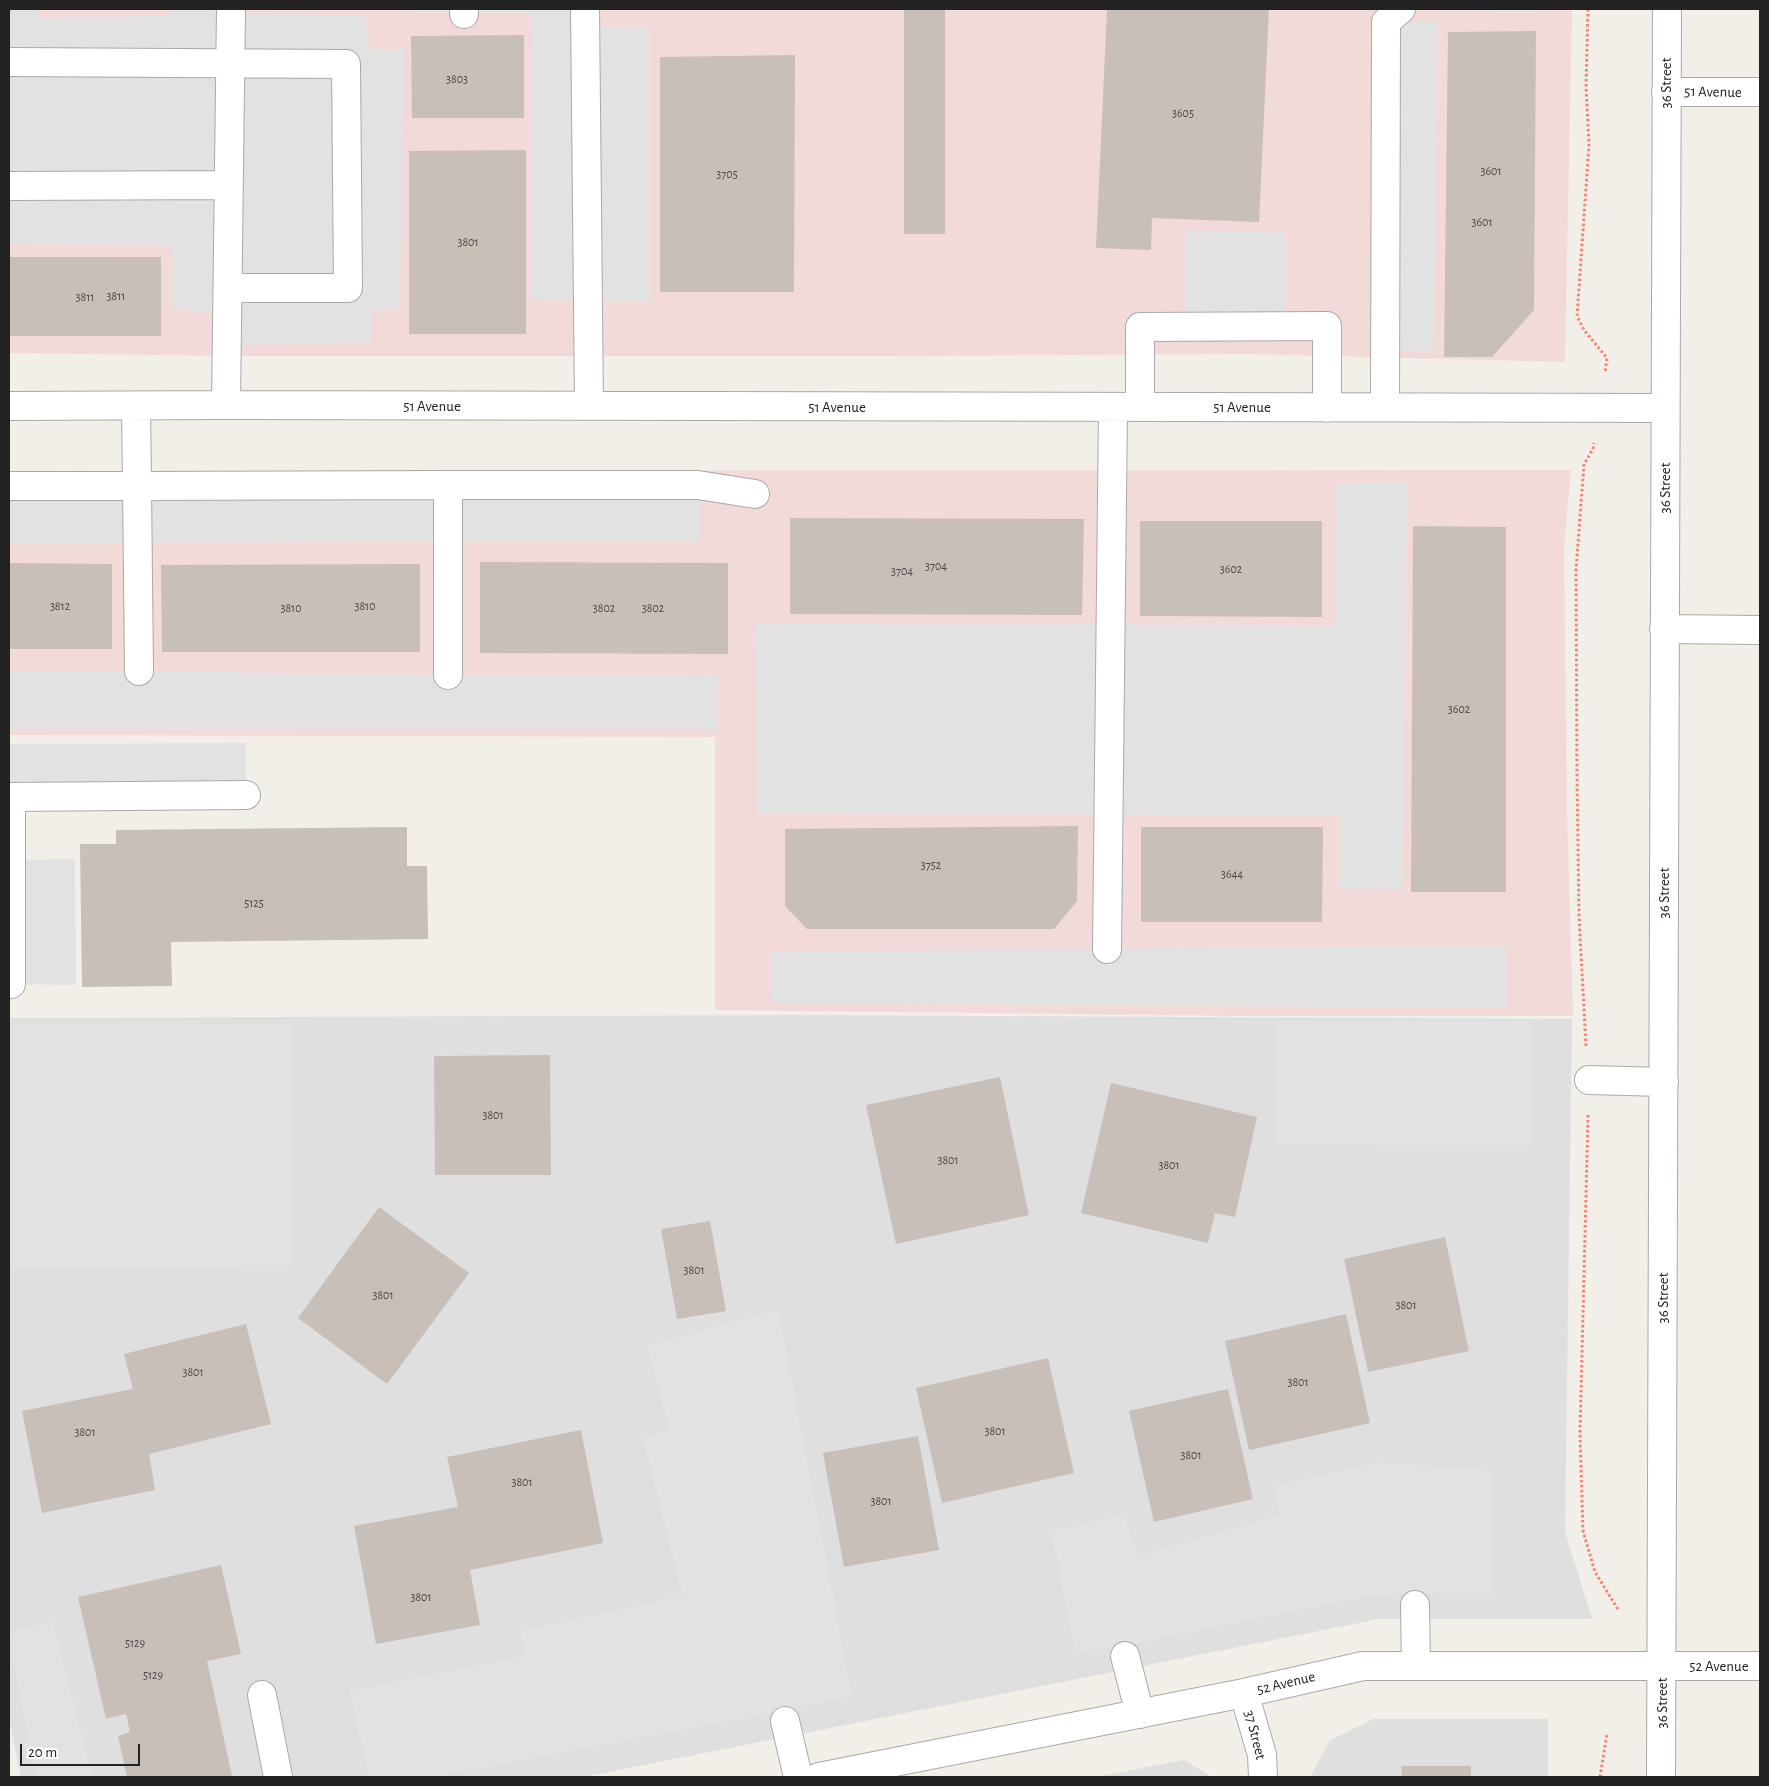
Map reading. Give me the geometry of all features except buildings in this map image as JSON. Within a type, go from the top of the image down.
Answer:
[{"type":"street","points":[[226,405],[231,9]]},
{"type":"street","points":[[585,9],[589,406]]},
{"type":"street","points":[[1385,407],[1386,22],[1401,9]]},
{"type":"street","name":"36 Street","points":[[1662,1777],[1667,9]]},
{"type":"street","points":[[9,62],[346,64],[348,288],[228,288]]},
{"type":"street","name":"51 Avenue","points":[[1666,92],[1760,92]]},
{"type":"street","points":[[9,186],[229,185]]},
{"type":"street","points":[[1107,949],[1126,407],[1140,327],[1327,326],[1327,408]]},
{"type":"street","name":"51 Avenue","points":[[9,406],[1665,408]]},
{"type":"street","points":[[136,406],[139,671]]},
{"type":"street","points":[[448,485],[448,675]]},
{"type":"street","points":[[9,486],[698,485],[756,494]]},
{"type":"street","points":[[1664,629],[1760,630]]},
{"type":"street","points":[[11,984],[10,797],[246,795]]},
{"type":"street","points":[[1588,1066],[1664,1082]]},
{"type":"street","points":[[1415,1605],[1416,1666]]},
{"type":"street","points":[[1125,1656],[1140,1714]]},
{"type":"street","name":"52 Avenue","points":[[819,1777],[1244,1693],[1363,1666],[1760,1666]]},
{"type":"street","name":"37 Street","points":[[1244,1693],[1262,1755],[1263,1777]]},
{"type":"street","points":[[262,1695],[278,1777]]},
{"type":"street","points":[[785,1721],[798,1777]]},
{"type":"path","points":[[1588,9],[1586,86],[1589,145],[1578,316],[1584,330],[1607,358]]},
{"type":"path","points":[[1588,1066],[1579,908],[1576,570],[1584,464],[1593,449]]},
{"type":"path","points":[[1588,1114],[1580,1433],[1583,1531],[1595,1572],[1619,1611]]},
{"type":"path","points":[[1600,1777],[1607,1734]]},
{"type":"shaded area","points":[[9,9],[1572,9],[1565,362],[1248,354],[231,356],[9,353]]},
{"type":"shaded area","points":[[9,9],[37,9],[37,17],[170,16],[170,9],[231,9],[232,13],[365,16],[369,49],[403,49],[400,310],[371,310],[371,342],[226,345],[227,315],[171,308],[172,245],[9,244]]},
{"type":"shaded area","points":[[412,9],[585,9],[586,28],[650,27],[650,301],[531,300],[532,13],[412,12]]},
{"type":"shaded area","points":[[1537,9],[1537,12],[1451,10]]},
{"type":"shaded area","points":[[1386,22],[1437,22],[1434,351],[1385,350]]},
{"type":"shaded area","points":[[1186,230],[1286,233],[1286,326],[1186,327]]},
{"type":"shaded area","points":[[1571,470],[1564,548],[1567,809],[1573,1016],[1251,1016],[715,1010],[715,737],[9,735],[9,471]]},
{"type":"shaded area","points":[[1407,481],[1402,890],[1339,888],[1339,815],[757,814],[756,623],[1335,625],[1335,484]]},
{"type":"shaded area","points":[[698,485],[700,541],[9,543],[9,486]]},
{"type":"shaded area","points":[[139,671],[718,676],[718,729],[9,729],[9,672]]},
{"type":"shaded area","points":[[246,743],[246,795],[9,797],[9,744]]},
{"type":"shaded area","points":[[75,859],[76,985],[9,984],[11,860]]},
{"type":"shaded area","points":[[1506,945],[1506,1008],[772,1003],[771,952]]},
{"type":"shaded area","points":[[793,1015],[1572,1019],[1565,1531],[1592,1619],[1379,1619],[584,1777],[21,1777],[9,1719],[9,1018]]},
{"type":"shaded area","points":[[1276,1021],[1531,1021],[1531,1146],[1276,1145]]},
{"type":"shaded area","points":[[9,1024],[293,1025],[292,1266],[9,1269]]},
{"type":"shaded area","points":[[778,1310],[852,1696],[783,1711],[432,1777],[369,1777],[350,1691],[526,1656],[520,1631],[683,1596],[643,1437],[670,1431],[647,1346]]},
{"type":"shaded area","points":[[1375,1463],[1493,1470],[1494,1594],[1414,1593],[1370,1596],[1122,1646],[1075,1652],[1052,1531],[1124,1515],[1139,1556],[1280,1515],[1274,1486]]},
{"type":"shaded area","points":[[53,1622],[92,1777],[36,1777],[9,1631]]},
{"type":"shaded area","points":[[1373,1719],[1548,1719],[1548,1777],[1310,1777],[1330,1740]]},
{"type":"shaded area","points":[[1184,1760],[1212,1777],[1096,1777]]}]
